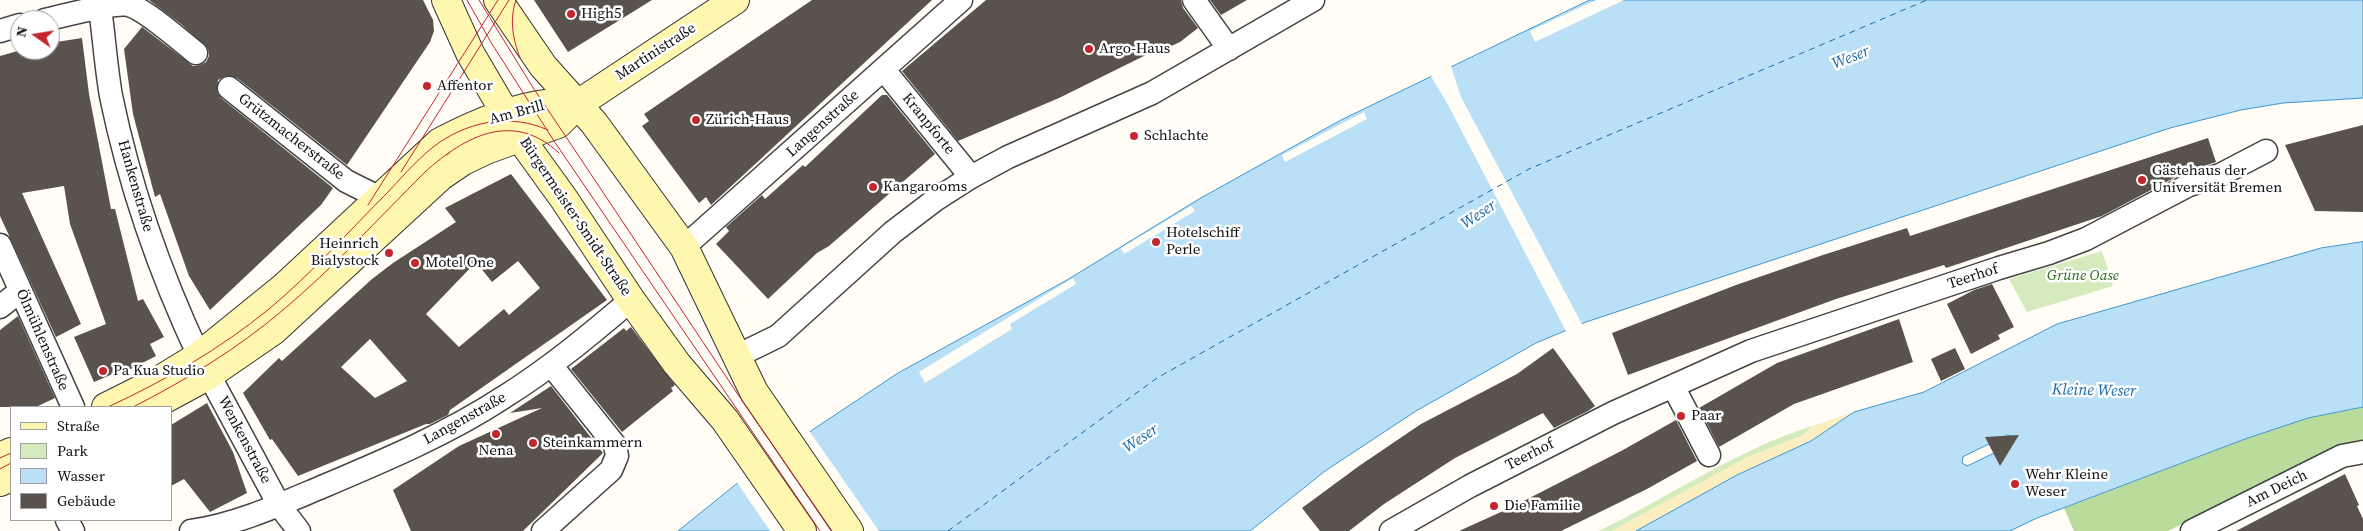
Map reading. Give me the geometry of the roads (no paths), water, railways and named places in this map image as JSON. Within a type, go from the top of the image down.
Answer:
[{"type":"main road","name":"Bürgermeister-Smidt-Straße","points":[[446,0],[470,53],[520,138],[564,199],[631,300],[677,364],[725,420],[802,531]]},
{"type":"main road","name":"Martinistraße","points":[[578,104],[735,0]]},
{"type":"main road","points":[[501,2],[543,66],[578,104],[617,154],[684,247],[757,397],[849,531]]},
{"type":"main road","name":"Am Brill","points":[[204,365],[283,288],[440,142],[461,130],[507,114],[545,104],[578,104]]},
{"type":"main road","name":"Am Brill","points":[[204,365],[273,331],[441,176],[463,161],[486,150],[558,124],[578,104]]},
{"type":"main road","points":[[108,406],[158,381],[204,365]]},
{"type":"main road","points":[[151,406],[204,365]]},
{"type":"street","name":"Langenstraße","points":[[684,247],[961,0]]},
{"type":"street","points":[[1194,0],[1229,49]]},
{"type":"street","points":[[737,356],[778,336],[894,232],[935,200],[971,177],[1008,158],[1152,93],[1313,0]]},
{"type":"street","points":[[60,16],[101,4],[129,5],[160,23],[196,53]]},
{"type":"street","name":"Hankenstraße","points":[[101,4],[111,94],[128,168],[156,259],[204,365]]},
{"type":"street","name":"Kranpforte","points":[[884,70],[971,177]]},
{"type":"street","name":"Grützmacherstraße","points":[[229,88],[346,181],[380,198]]},
{"type":"street","name":"Teerhof","points":[[1391,531],[1470,486],[1613,413],[1751,351],[1998,268],[2049,253],[2086,239],[2189,185],[2220,175],[2266,151]]},
{"type":"street","name":"Ölmühlenstraße","points":[[0,245],[73,406]]},
{"type":"street","points":[[0,307],[20,291]]},
{"type":"street","name":"Langenstraße","points":[[205,530],[279,505],[405,452],[503,398],[551,365],[631,300]]},
{"type":"street","name":"Wenkenstraße","points":[[204,365],[279,505],[299,531]]},
{"type":"street","points":[[543,531],[612,470],[617,456],[615,445],[551,365]]},
{"type":"street","points":[[1673,386],[1709,455]]},
{"type":"street","name":"Am Deich","points":[[2192,531],[2342,456],[2363,452]]},
{"type":"water","name":"Weser","points":[[1590,0],[2363,0],[2363,98],[2283,103],[2241,110],[2170,128],[1586,322],[1536,343],[1416,411],[1325,471],[1250,531],[678,531],[761,464],[898,373],[1067,280],[1199,199],[1341,120]]},
{"type":"water","name":"Kleine Weser","points":[[2363,242],[2363,407],[2308,418],[2245,439],[2037,518],[2010,531],[1636,531],[1737,475],[1811,441],[1854,412],[1924,392],[2057,324],[2321,248]],"holes":[[[2008,435],[2012,436],[2013,444],[1967,466],[1962,463],[1963,457]]]},
{"type":"tram line","points":[[467,0],[492,44],[554,141],[820,531]]},
{"type":"tram line","points":[[479,0],[532,86],[745,405],[832,531]]},
{"type":"tram line","points":[[368,205],[498,0]]},
{"type":"tram line","points":[[401,172],[509,0]]},
{"type":"tram line","points":[[516,0],[512,22],[515,44],[520,58]]},
{"type":"tram line","points":[[110,406],[192,363],[269,309],[315,266],[419,159],[440,142],[479,124],[493,122],[521,122],[548,130]]},
{"type":"tram line","points":[[135,406],[211,363],[266,324],[320,277],[425,172],[456,148],[490,133],[507,131],[524,133],[542,140],[559,153]]},
{"type":"tram line","points":[[0,458],[10,453]]},
{"type":"tram line","points":[[0,469],[10,464]]},
{"type":"place","name":"High5","points":[[571,14]]},
{"type":"place","name":"Argo-Haus","points":[[1089,49]]},
{"type":"place","name":"Affentor","points":[[427,86]]},
{"type":"place","name":"Zürich-Haus","points":[[696,120]]},
{"type":"place","name":"Schlachte","points":[[1134,136]]},
{"type":"place","name":"Gästehaus der Universität Bremen","points":[[2142,180]]},
{"type":"place","name":"Kangarooms","points":[[873,187]]},
{"type":"place","name":"Hotelschiff Perle","points":[[1156,242]]},
{"type":"place","name":"Heinrich Bialystock","points":[[389,253]]},
{"type":"place","name":"Motel One","points":[[415,263]]},
{"type":"place","name":"Pa Kua Studio","points":[[103,371]]},
{"type":"place","name":"Paar","points":[[1681,416]]},
{"type":"place","name":"Nena","points":[[496,434]]},
{"type":"place","name":"Steinkammern","points":[[533,443]]},
{"type":"place","name":"Wehr Kleine Weser","points":[[2015,484]]},
{"type":"place","name":"Die Familie","points":[[1494,506]]},
{"type":"park label","name":"Grüne Oase","points":[[2083,276]]}]
